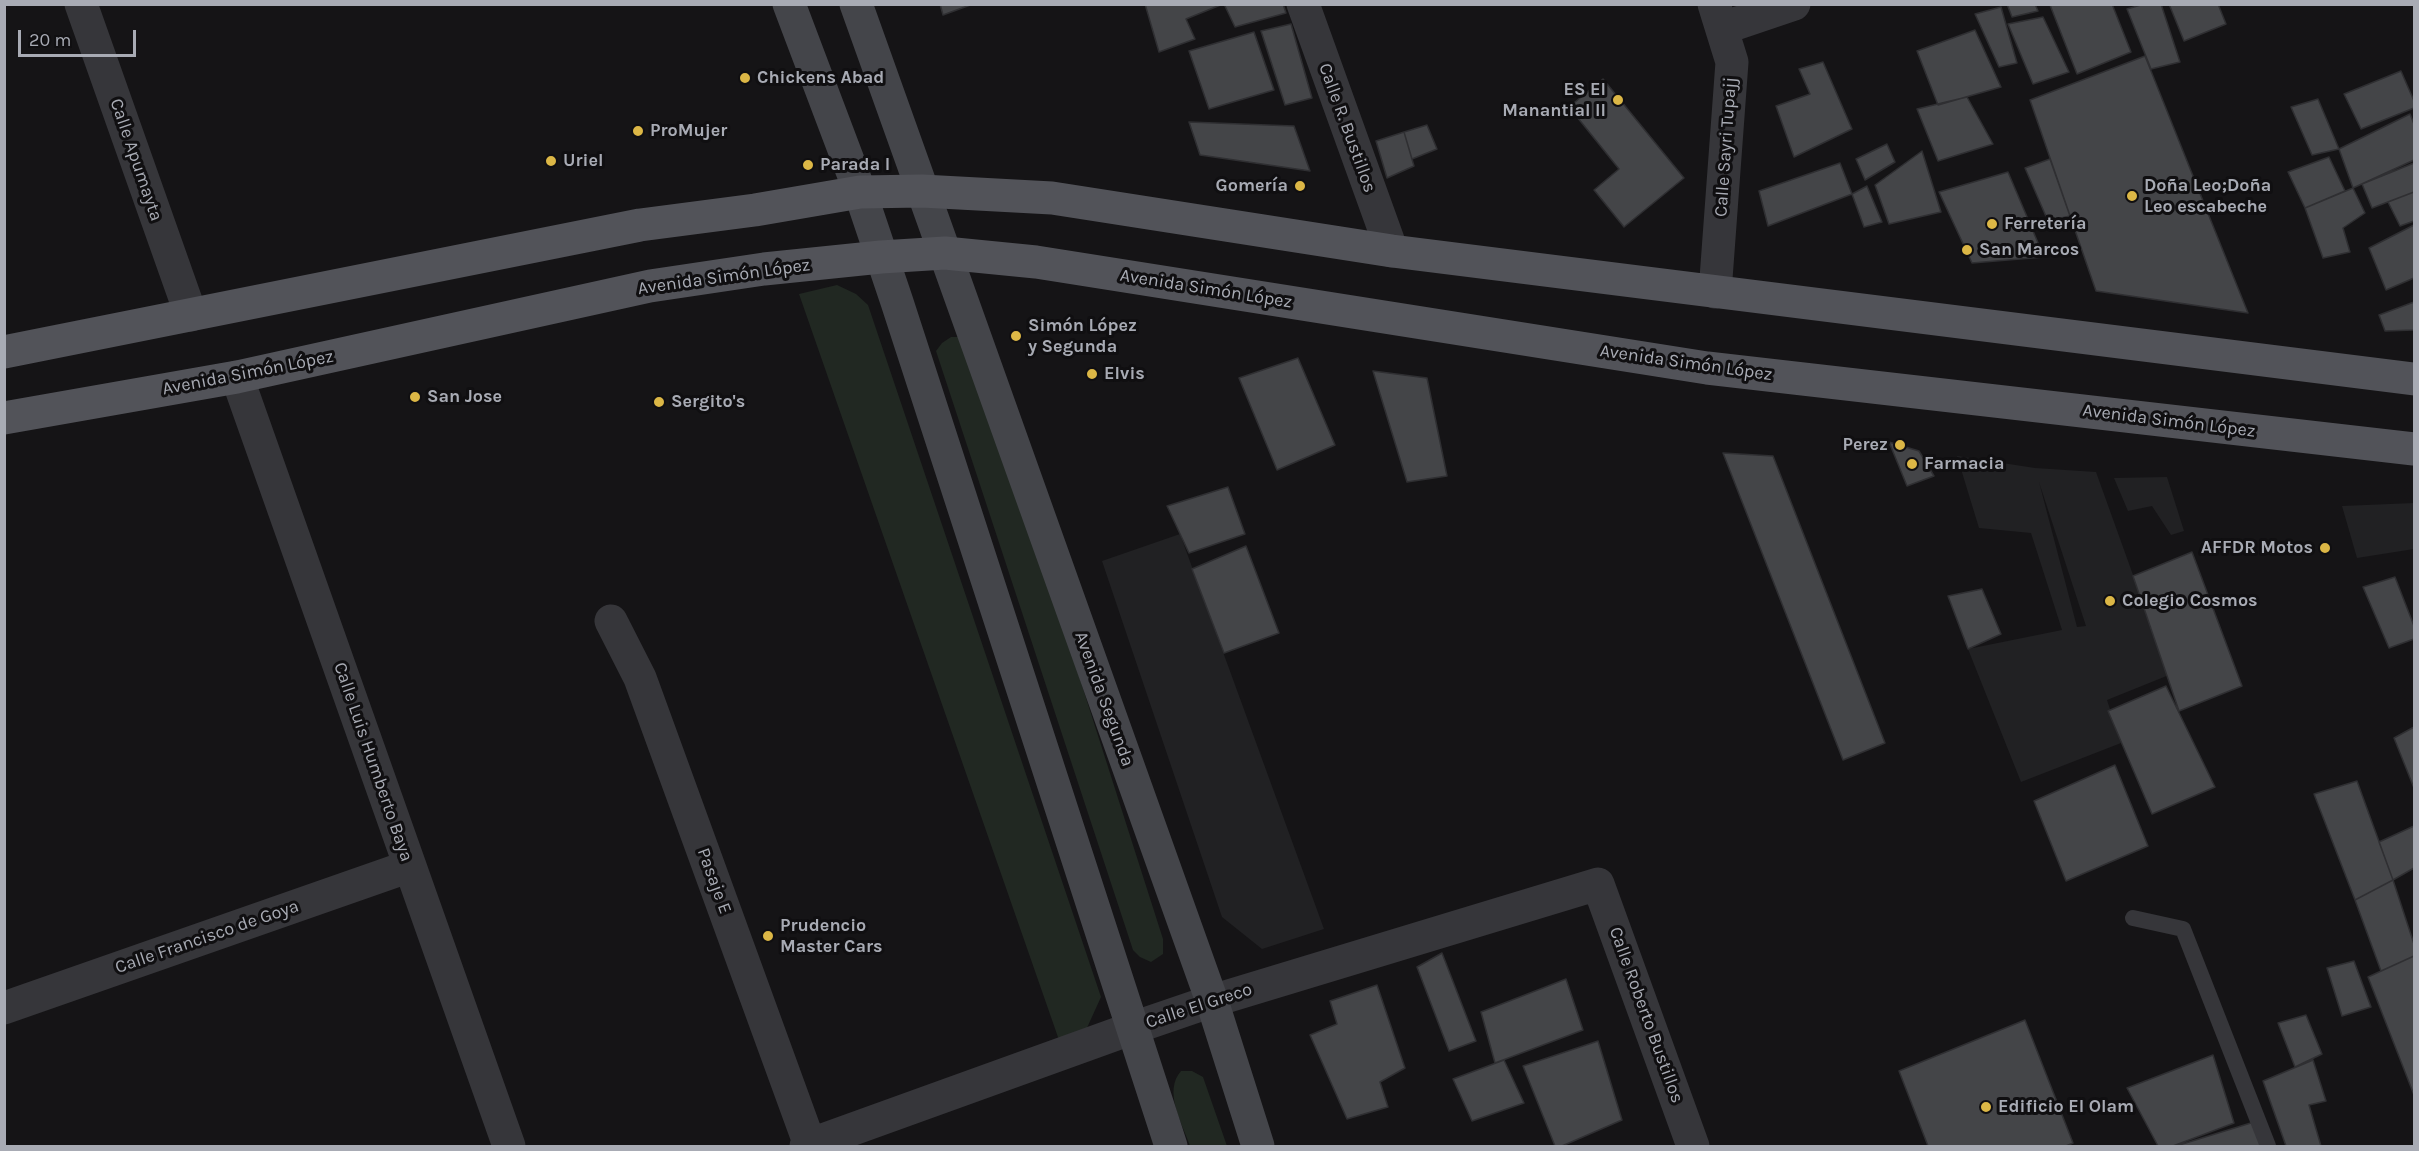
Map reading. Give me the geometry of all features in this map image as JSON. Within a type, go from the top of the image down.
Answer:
[{"type":"main road","points":[[789,4],[860,192],[1171,1146]]},
{"type":"main road","name":"Avenida Segunda","points":[[856,4],[1212,1001],[1258,1146]]},
{"type":"main road","points":[[4,352],[640,225],[755,210],[860,192],[922,191],[1052,198],[1392,251],[2415,379]]},
{"type":"main road","name":"Avenida Simón López","points":[[4,418],[237,377],[650,286],[764,269],[945,253],[1036,262],[1707,368],[2415,449]]},
{"type":"street","name":"Calle Apumayta","points":[[81,4],[190,315]]},
{"type":"street","name":"Calle R. Bustillos","points":[[1303,4],[1392,251]]},
{"type":"street","points":[[1719,16],[1794,4]]},
{"type":"street","name":"Calle Sayri Tupajj","points":[[1715,292],[1732,62],[1719,16]]},
{"type":"street","name":"Calle Luis Humberto Baya","points":[[237,377],[509,1146]]},
{"type":"street","name":"Pasaje E","points":[[611,621],[640,678],[808,1146]]},
{"type":"street","name":"Calle Francisco de Goya","points":[[4,1008],[410,866]]},
{"type":"street","name":"Calle El Greco","points":[[808,1146],[1212,1001],[1598,884]]},
{"type":"street","name":"Calle Roberto Bustillos","points":[[1598,884],[1694,1146]]},
{"type":"lane","points":[[2133,918],[2183,929],[2268,1146]]},
{"type":"shaded area","points":[[837,285],[856,294],[868,305],[1101,997],[1086,1030],[1059,1040],[799,294]]},
{"type":"shaded area","points":[[951,337],[960,337],[1039,551],[1163,939],[1163,954],[1151,962],[1140,957],[1133,950],[936,351]]},
{"type":"shaded area","name":"Colegio Cosmos","points":[[1957,456],[2035,468],[2096,472],[2169,675],[2107,700],[2121,743],[2021,782],[1968,649],[2062,630],[2031,533],[1979,528]],"holes":[[[2039,482],[2086,626],[2077,627]]]},
{"type":"shaded area","points":[[2167,477],[2184,531],[2171,535],[2152,506],[2128,511],[2114,478]]},
{"type":"shaded area","points":[[2414,503],[2414,549],[2357,558],[2342,506]]},
{"type":"shaded area","points":[[1180,534],[1324,929],[1262,949],[1222,917],[1102,561]]},
{"type":"shaded area","points":[[1181,1071],[1192,1071],[1203,1077],[1227,1146],[1190,1146],[1174,1097],[1176,1079]]},
{"type":"building","points":[[940,4],[973,4],[943,15]]},
{"type":"building","points":[[1145,4],[1223,4],[1186,19],[1195,39],[1159,52]]},
{"type":"building","points":[[1224,4],[1283,4],[1286,13],[1235,27]]},
{"type":"building","points":[[2007,4],[2035,4],[2038,11],[2012,17]]},
{"type":"building","points":[[2112,4],[2131,52],[2077,74],[2050,5]]},
{"type":"building","points":[[2144,4],[2161,4],[2180,62],[2151,69],[2127,9]]},
{"type":"building","points":[[2169,4],[2218,4],[2226,24],[2184,41]]},
{"type":"building","points":[[2001,7],[2017,63],[1999,67],[1975,14]]},
{"type":"building","points":[[2043,17],[2069,72],[2033,84],[2008,24]]},
{"type":"building","points":[[1291,24],[1312,98],[1285,105],[1261,31]]},
{"type":"building","points":[[1975,30],[2001,87],[1938,105],[1917,51]]},
{"type":"building","points":[[1254,32],[1274,90],[1209,109],[1189,51]]},
{"type":"building","name":"Doña Leo;Doña Leo escabeche","points":[[2145,56],[2248,313],[2096,291],[2030,100]]},
{"type":"building","points":[[1823,62],[1852,129],[1794,157],[1776,106],[1810,94],[1799,69]]},
{"type":"building","points":[[2401,71],[2414,101],[2414,108],[2361,129],[2344,94]]},
{"type":"building","points":[[1603,79],[1684,178],[1624,227],[1594,190],[1619,169],[1569,107]]},
{"type":"building","points":[[1967,97],[1993,144],[1938,161],[1917,109]]},
{"type":"building","points":[[2318,99],[2339,149],[2312,155],[2291,107]]},
{"type":"building","points":[[2410,114],[2414,124],[2414,160],[2353,188],[2339,149]]},
{"type":"building","points":[[1189,122],[1294,126],[1310,171],[1200,155]]},
{"type":"building","points":[[1427,125],[1437,149],[1412,159],[1404,132]]},
{"type":"building","points":[[1404,132],[1414,166],[1387,178],[1376,141]]},
{"type":"building","points":[[1887,144],[1895,162],[1865,180],[1856,159]]},
{"type":"building","points":[[1922,151],[1941,212],[1889,224],[1875,185]]},
{"type":"building","points":[[2329,157],[2345,191],[2305,208],[2288,172]]},
{"type":"building","points":[[2050,159],[2070,216],[2048,221],[2025,168]]},
{"type":"building","points":[[1840,163],[1852,194],[1768,226],[1759,191]]},
{"type":"building","points":[[2414,163],[2414,192],[2372,208],[2362,184]]},
{"type":"building","name":"Ferretería","points":[[2008,172],[2044,257],[1972,263],[1939,192]]},
{"type":"building","points":[[1867,186],[1882,222],[1864,227],[1852,194]]},
{"type":"building","points":[[2353,188],[2365,213],[2343,228],[2350,252],[2323,258],[2305,208]]},
{"type":"building","points":[[2414,192],[2414,221],[2400,226],[2388,202]]},
{"type":"building","points":[[2414,225],[2414,278],[2386,290],[2369,248]]},
{"type":"building","points":[[2414,302],[2414,330],[2385,331],[2379,315]]},
{"type":"building","points":[[1298,358],[1335,445],[1277,470],[1239,378]]},
{"type":"building","points":[[1373,371],[1427,378],[1447,476],[1407,482]]},
{"type":"building","name":"Farmacia","points":[[1889,442],[1919,451],[1934,476],[1907,486]]},
{"type":"building","points":[[1723,453],[1773,456],[1885,743],[1843,760]]},
{"type":"building","points":[[1228,487],[1245,534],[1189,553],[1167,506]]},
{"type":"building","points":[[1246,546],[1279,633],[1224,653],[1192,569]]},
{"type":"building","points":[[2192,552],[2242,686],[2179,711],[2133,576]]},
{"type":"building","points":[[2395,577],[2414,626],[2414,639],[2389,648],[2363,587]]},
{"type":"building","points":[[1982,589],[2001,634],[1968,649],[1948,596]]},
{"type":"building","points":[[2166,686],[2215,787],[2152,814],[2108,711]]},
{"type":"building","points":[[2414,727],[2414,788],[2394,738]]},
{"type":"building","points":[[2115,765],[2148,846],[2066,881],[2034,801]]},
{"type":"building","points":[[2357,781],[2393,880],[2355,900],[2314,794]]},
{"type":"building","points":[[2414,826],[2414,868],[2393,880],[2379,842]]},
{"type":"building","points":[[2393,880],[2414,944],[2414,956],[2381,971],[2355,900]]},
{"type":"building","points":[[1442,953],[1476,1041],[1449,1051],[1417,967]]},
{"type":"building","points":[[2414,956],[2414,1095],[2368,977]]},
{"type":"building","points":[[2354,961],[2371,1007],[2342,1016],[2327,968]]},
{"type":"building","points":[[1566,979],[1583,1030],[1495,1063],[1481,1012]]},
{"type":"building","points":[[1377,985],[1405,1068],[1380,1082],[1388,1107],[1347,1119],[1310,1035],[1337,1024],[1330,1001]]},
{"type":"building","points":[[2306,1015],[2322,1054],[2295,1067],[2278,1023]]},
{"type":"building","name":"Edificio El Olam","points":[[2025,1020],[2073,1143],[2066,1146],[1928,1146],[1899,1071]]},
{"type":"building","points":[[1598,1041],[1622,1120],[1562,1146],[1555,1146],[1523,1066]]},
{"type":"building","points":[[2213,1055],[2234,1123],[2173,1146],[2158,1146],[2127,1088]]},
{"type":"building","points":[[1504,1060],[1524,1103],[1472,1121],[1453,1079]]},
{"type":"building","points":[[2313,1060],[2326,1101],[2309,1105],[2321,1146],[2286,1146],[2263,1081]]},
{"type":"building","points":[[2254,1122],[2262,1146],[2176,1146]]},
{"type":"place","name":"Chickens Abad","points":[[745,78]]},
{"type":"place","name":"ES El Manantial II","points":[[1618,100]]},
{"type":"place","name":"ProMujer","points":[[638,131]]},
{"type":"place","name":"Uriel","points":[[551,161]]},
{"type":"place","name":"Parada I","points":[[808,165]]},
{"type":"place","name":"Gomería","points":[[1300,186]]},
{"type":"place","name":"Doña Leo;Doña Leo escabeche","points":[[2132,196]]},
{"type":"place","name":"Ferretería","points":[[1992,224]]},
{"type":"place","name":"San Marcos","points":[[1967,250]]},
{"type":"place","name":"Simón López y Segunda","points":[[1016,336]]},
{"type":"place","name":"Elvis","points":[[1092,374]]},
{"type":"place","name":"San Jose","points":[[415,397]]},
{"type":"place","name":"Sergito's","points":[[659,402]]},
{"type":"place","name":"Perez","points":[[1900,445]]},
{"type":"place","name":"Farmacia","points":[[1912,464]]},
{"type":"place","name":"AFFDR Motos","points":[[2325,548]]},
{"type":"place","name":"Colegio Cosmos","points":[[2110,601]]},
{"type":"place","name":"Prudencio Master Cars","points":[[768,936]]},
{"type":"place","name":"Edificio El Olam","points":[[1986,1107]]}]
